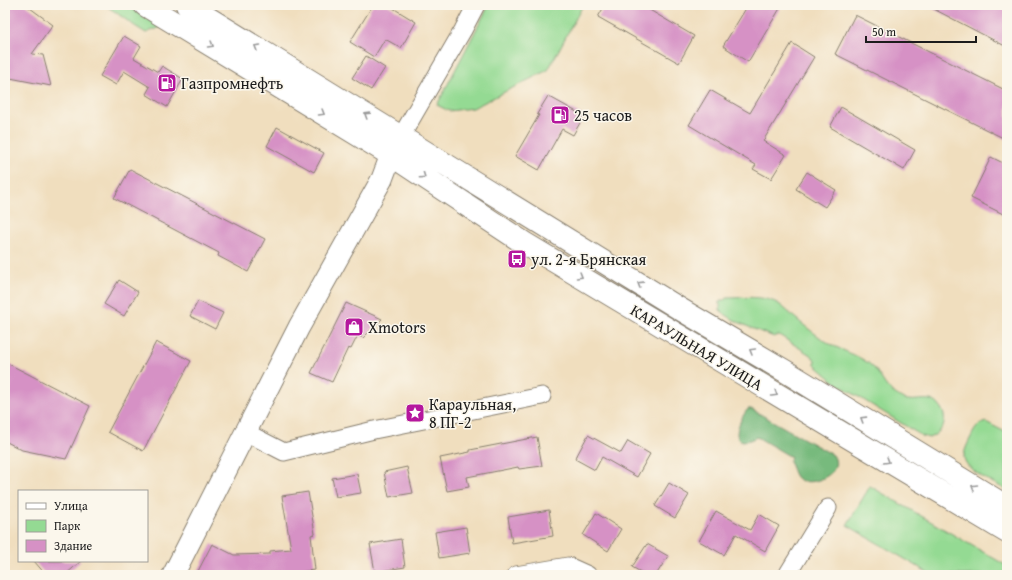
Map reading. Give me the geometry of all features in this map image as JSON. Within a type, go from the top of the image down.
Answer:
[{"type":"main road","name":"КАРАУЛЬНАЯ УЛИЦА","points":[[145,5],[391,155],[524,243],[1007,532]]},
{"type":"main road","name":"КАРАУЛЬНАЯ УЛИЦА","points":[[187,5],[680,309],[785,371],[1007,507]]},
{"type":"street","points":[[173,575],[299,327],[382,179],[391,155],[401,136],[464,30],[476,5]]},
{"type":"street","points":[[245,432],[284,452],[374,430],[542,396]]},
{"type":"street","points":[[787,575],[828,508]]},
{"type":"street","points":[[516,575],[568,566],[588,575]]},
{"type":"green space","points":[[105,5],[126,5],[161,27],[146,33]]},
{"type":"green space","points":[[489,5],[583,5],[548,70],[473,108],[449,111],[437,105]]},
{"type":"green space","points":[[727,298],[764,298],[778,303],[807,328],[825,341],[869,363],[876,370],[888,388],[899,396],[909,400],[934,401],[942,410],[944,415],[944,424],[940,431],[929,438],[922,436],[836,383],[815,365],[815,360],[812,356],[779,335],[774,337],[732,319],[720,310],[720,304],[718,303]]},
{"type":"green space","points":[[748,409],[751,409],[833,455],[836,462],[830,474],[816,481],[801,481],[796,477],[789,462],[791,457],[757,437],[747,441],[740,440],[737,432],[738,427]]},
{"type":"green space","points":[[986,422],[1007,433],[1007,490],[975,472],[966,462],[964,457],[966,448],[974,431]]},
{"type":"green space","points":[[870,486],[1007,566],[1007,575],[932,575],[847,525]]},
{"type":"building","points":[[5,5],[26,5],[53,25],[32,54],[43,55],[51,86],[5,77],[5,22],[8,14],[5,12]]},
{"type":"building","points":[[373,5],[388,5],[416,22],[401,48],[385,39],[374,57],[350,42]]},
{"type":"building","points":[[605,5],[641,5],[694,36],[679,63],[598,17]]},
{"type":"building","points":[[748,5],[782,5],[748,62],[723,46]]},
{"type":"building","points":[[926,5],[1007,5],[1007,47]]},
{"type":"building","points":[[855,15],[1007,91],[1007,140],[835,54]]},
{"type":"building","points":[[124,36],[141,46],[134,58],[158,72],[162,66],[183,79],[167,107],[146,94],[150,87],[124,71],[116,85],[100,76]]},
{"type":"building","points":[[792,43],[814,57],[763,141],[786,155],[771,179],[753,169],[756,165],[689,125],[710,90],[750,113]]},
{"type":"building","points":[[366,56],[385,68],[371,90],[352,78]]},
{"type":"building","points":[[548,96],[584,116],[573,135],[562,129],[539,170],[515,156],[539,115],[537,114]]},
{"type":"building","points":[[841,107],[915,150],[904,170],[830,127]]},
{"type":"building","points":[[277,127],[324,153],[314,172],[267,146]]},
{"type":"building","points":[[991,157],[1007,165],[1007,216],[971,198]]},
{"type":"building","points":[[130,169],[265,239],[248,272],[218,256],[219,253],[114,198]]},
{"type":"building","points":[[807,172],[836,190],[825,207],[796,189]]},
{"type":"building","points":[[119,280],[138,292],[124,316],[104,304]]},
{"type":"building","points":[[198,301],[223,313],[215,329],[190,316]]},
{"type":"building","name":"Xmotors","points":[[346,303],[382,319],[363,338],[358,335],[351,349],[348,348],[332,382],[311,373]]},
{"type":"building","points":[[156,342],[191,361],[143,451],[108,432]]},
{"type":"building","points":[[5,362],[90,406],[66,459],[22,450],[5,441]]},
{"type":"building","points":[[588,435],[621,453],[628,441],[650,454],[637,477],[602,457],[595,470],[575,459]]},
{"type":"building","points":[[537,437],[542,466],[519,469],[518,467],[467,477],[469,487],[447,491],[440,458],[470,452],[470,450]]},
{"type":"building","points":[[407,467],[413,493],[389,497],[384,472]]},
{"type":"building","points":[[357,474],[361,493],[336,497],[332,478]]},
{"type":"building","points":[[669,483],[689,495],[675,518],[655,506]]},
{"type":"building","points":[[308,492],[315,534],[311,535],[315,570],[274,575],[196,575],[212,544],[234,555],[270,554],[270,551],[291,549],[282,496]]},
{"type":"building","points":[[549,510],[553,536],[512,543],[508,517]]},
{"type":"building","points":[[716,511],[750,530],[759,514],[779,526],[765,551],[736,534],[724,555],[699,541]]},
{"type":"building","points":[[596,513],[621,529],[608,551],[583,535]]},
{"type":"building","points":[[466,527],[470,553],[439,558],[435,532]]},
{"type":"building","points":[[401,539],[405,567],[375,572],[370,544]]},
{"type":"building","points":[[647,544],[668,556],[656,575],[646,575],[632,567]]},
{"type":"building","points":[[35,562],[80,562],[65,575],[46,575]]},
{"type":"place","name":"Газпромнефть","points":[[167,83]]},
{"type":"place","name":"25 часов","points":[[560,115]]},
{"type":"place","name":"ул. 2-я Брянская","points":[[517,259]]},
{"type":"place","name":"Xmotors","points":[[354,327]]},
{"type":"place","name":"Караульная, 8 ПГ-2","points":[[415,413]]}]
